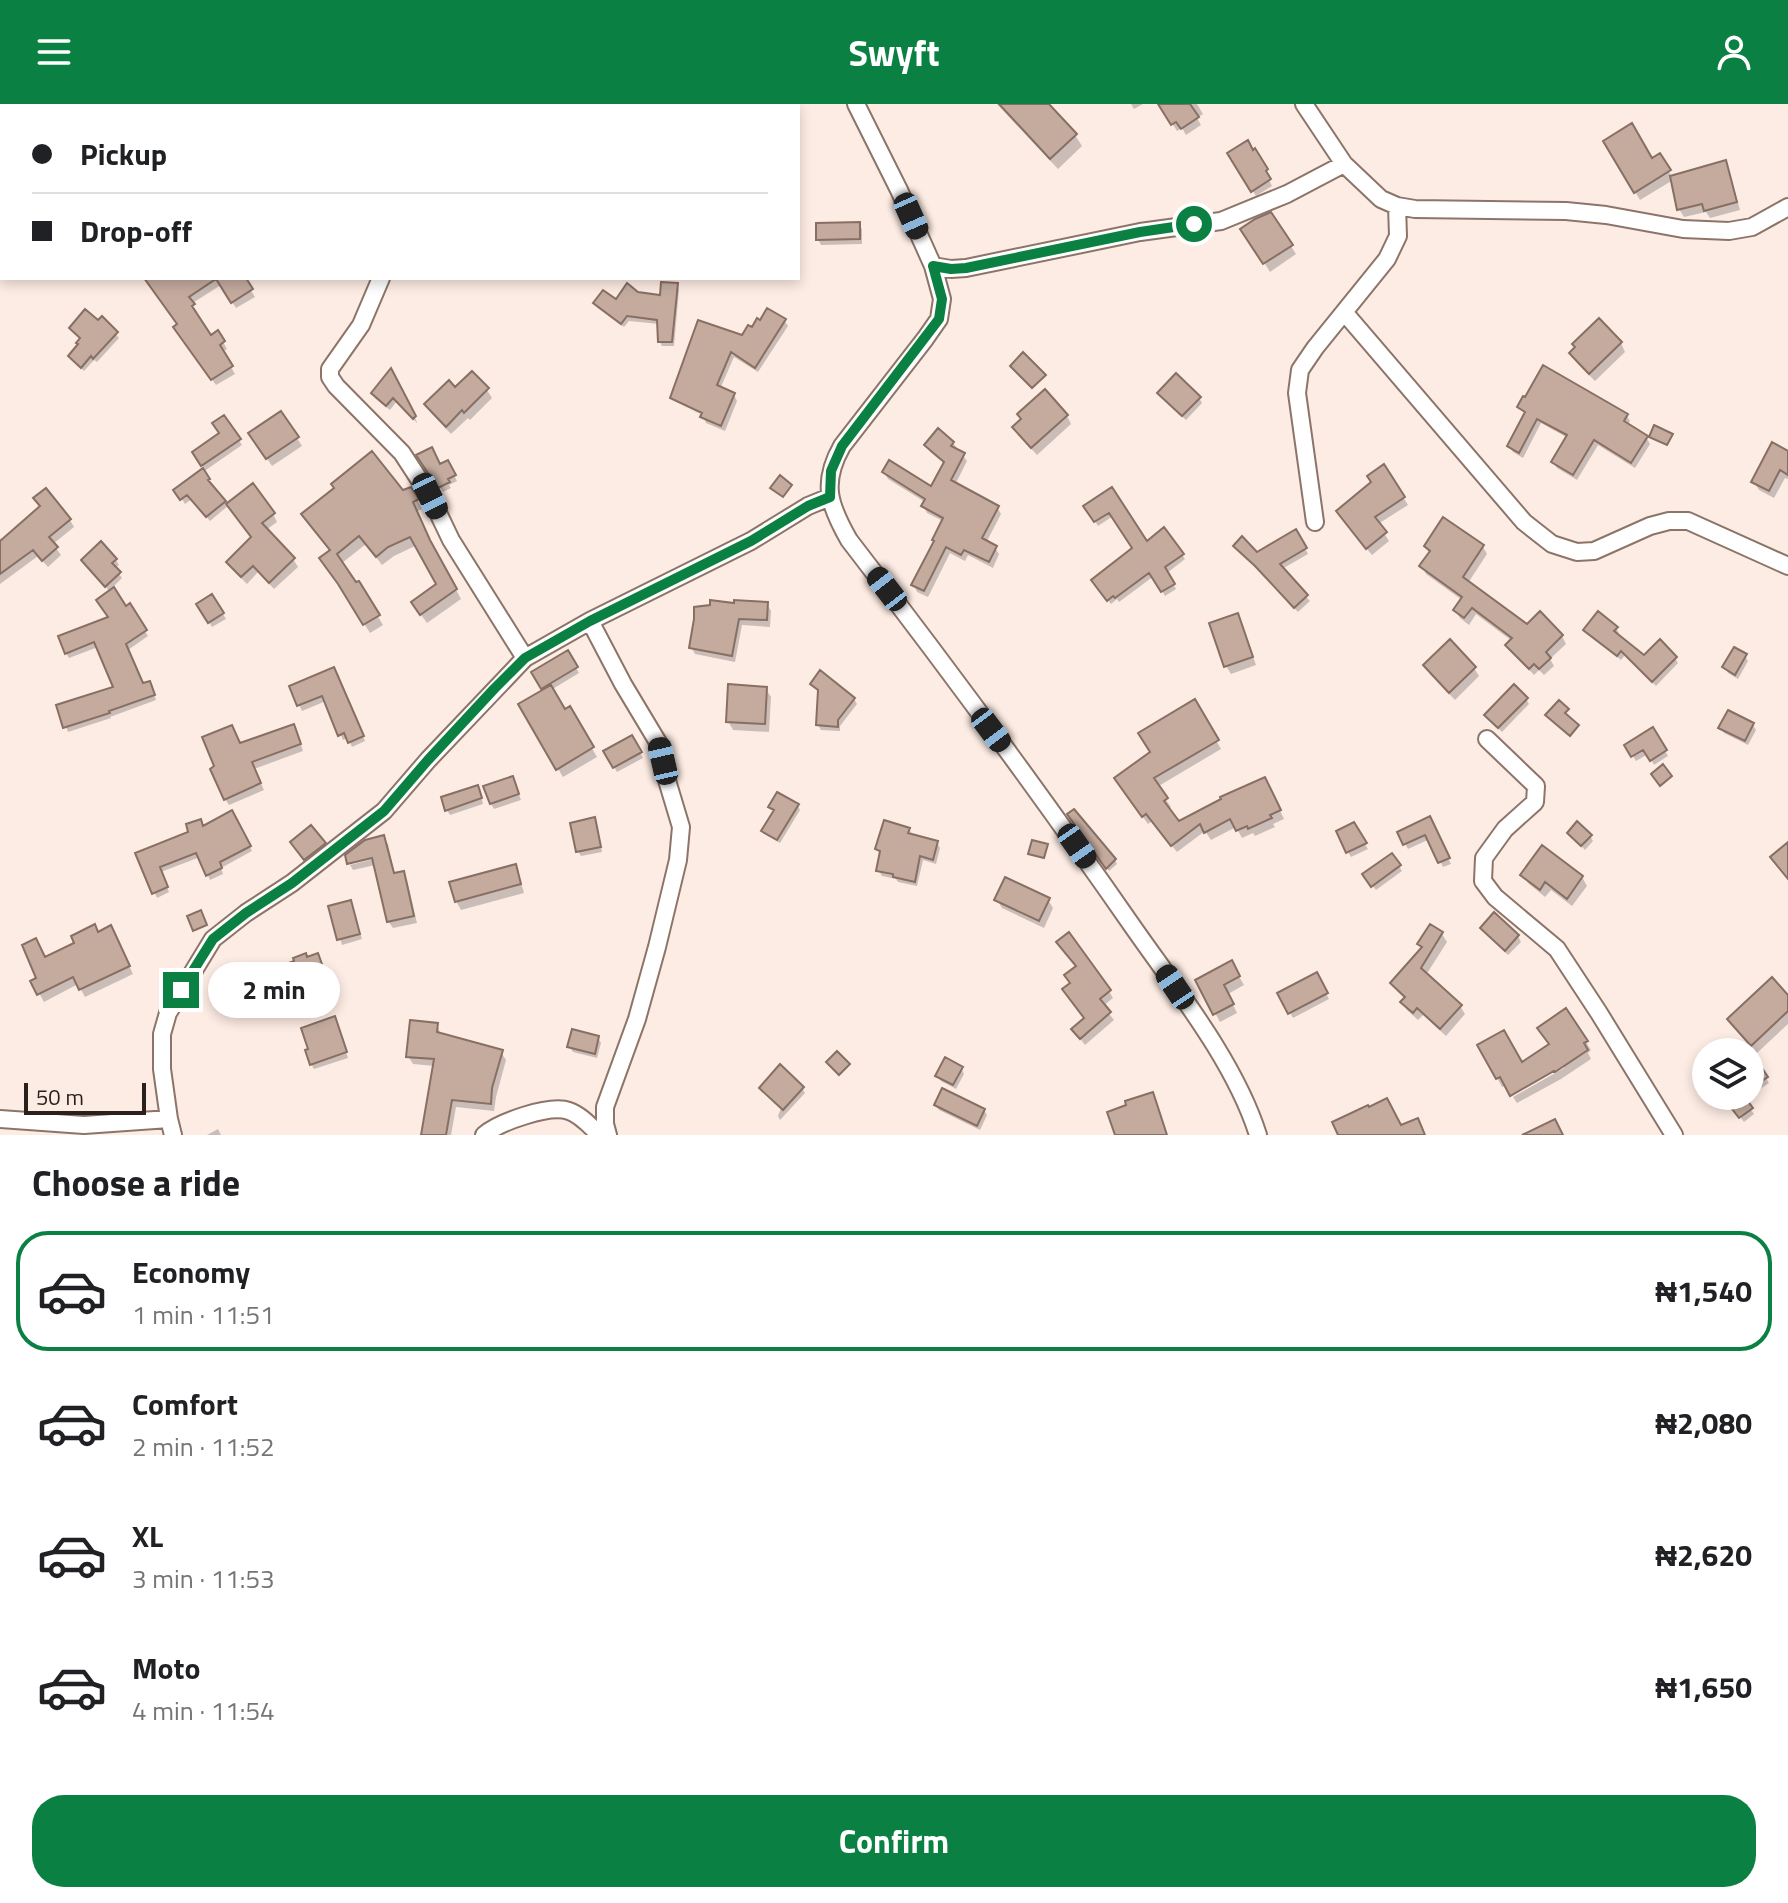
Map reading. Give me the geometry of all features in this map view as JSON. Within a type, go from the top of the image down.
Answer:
[{"type":"street","points":[[856,104],[933,266],[942,299],[939,319],[842,446],[831,471],[830,497],[835,515],[849,540],[1060,823],[1208,1034],[1250,1111],[1258,1135]]},
{"type":"street","points":[[1304,104],[1344,164],[1381,199],[1397,206],[1415,209],[1566,211],[1683,229],[1729,231],[1752,227],[1788,207]]},
{"type":"street","points":[[933,266],[966,268],[1140,232],[1221,221],[1287,194],[1344,164]]},
{"type":"street","points":[[1315,522],[1297,393],[1300,370],[1387,259],[1398,236],[1397,206]]},
{"type":"street","points":[[380,280],[361,325],[330,369],[330,377],[345,397],[402,453],[430,496],[451,540],[525,658]]},
{"type":"street","points":[[1344,312],[1524,522],[1552,544],[1577,552],[1594,551],[1650,526],[1669,521],[1688,521],[1788,566]]},
{"type":"street","points":[[0,1119],[171,1127],[162,1069],[162,1034],[168,1013],[213,939],[292,883],[384,811],[525,658],[830,497]]},
{"type":"street","points":[[590,621],[659,744],[681,827],[678,860],[657,947],[637,1019],[605,1107],[608,1135]]},
{"type":"street","points":[[1487,739],[1536,786],[1535,802],[1505,829],[1484,858],[1483,881],[1495,897],[1557,949],[1674,1135]]},
{"type":"street","points":[[484,1135],[515,1119],[550,1110],[568,1110],[600,1135]]},
{"type":"building","points":[[999,104],[1049,104],[1077,134],[1050,159]]},
{"type":"building","points":[[1158,104],[1190,104],[1199,117],[1181,129],[1176,122],[1171,125]]},
{"type":"building","points":[[1632,123],[1652,158],[1660,153],[1671,170],[1634,193],[1603,141]]},
{"type":"building","points":[[1248,140],[1268,169],[1266,171],[1271,179],[1251,192],[1227,153]]},
{"type":"building","points":[[1726,160],[1737,202],[1704,211],[1702,204],[1677,210],[1670,176]]},
{"type":"building","points":[[1271,212],[1293,245],[1263,264],[1240,229]]},
{"type":"building","points":[[860,222],[860,239],[816,240],[816,223]]},
{"type":"building","points":[[145,280],[214,280],[189,297],[211,335],[218,330],[225,341],[220,345],[233,366],[211,380],[173,327],[177,324]]},
{"type":"building","points":[[217,280],[247,280],[253,289],[231,303]]},
{"type":"building","points":[[661,282],[678,283],[672,342],[658,342],[657,320],[627,316],[621,324],[593,303],[603,290],[616,299],[627,283],[638,292],[660,295]]},
{"type":"building","points":[[767,308],[786,319],[755,368],[731,352],[717,385],[735,393],[721,426],[670,398],[698,320],[742,335],[748,325],[752,327],[757,318],[760,320]]},
{"type":"building","points":[[85,309],[98,320],[102,316],[118,332],[81,368],[68,356],[80,338],[69,328]]},
{"type":"building","points":[[1599,318],[1622,342],[1589,374],[1569,353],[1575,347],[1572,344]]},
{"type":"building","points":[[1023,352],[1046,375],[1032,388],[1010,366]]},
{"type":"building","points":[[1543,365],[1628,414],[1624,421],[1648,436],[1631,463],[1594,440],[1573,475],[1551,462],[1567,435],[1537,419],[1519,453],[1507,446],[1525,412],[1517,407]]},
{"type":"building","points":[[391,368],[416,416],[413,419],[393,398],[386,406],[371,393]]},
{"type":"building","points":[[472,371],[489,388],[446,427],[424,404],[449,380],[455,387]]},
{"type":"building","points":[[1176,373],[1201,397],[1182,416],[1157,393]]},
{"type":"building","points":[[1045,389],[1068,415],[1031,448],[1012,427],[1021,419],[1017,414]]},
{"type":"building","points":[[281,411],[299,437],[266,459],[248,433]]},
{"type":"building","points":[[224,415],[241,439],[201,466],[192,452],[219,433],[212,423]]},
{"type":"building","points":[[1654,425],[1673,434],[1667,445],[1649,437]]},
{"type":"building","points":[[938,428],[954,442],[951,446],[965,453],[951,480],[999,506],[982,538],[997,546],[989,562],[964,550],[961,555],[946,547],[924,591],[911,585],[943,518],[921,506],[925,499],[882,472],[889,460],[931,486],[944,462],[924,445]]},
{"type":"building","points":[[1772,442],[1788,451],[1788,475],[1780,470],[1769,491],[1751,482]]},
{"type":"building","points":[[432,447],[440,464],[448,460],[456,475],[438,488],[416,455]]},
{"type":"building","points":[[372,451],[403,490],[411,487],[419,499],[413,502],[457,589],[420,615],[411,602],[436,584],[410,537],[388,547],[376,557],[359,536],[337,554],[356,582],[359,581],[380,615],[363,625],[319,558],[330,550],[301,514],[334,488],[331,484]]},
{"type":"building","points":[[1384,464],[1405,497],[1375,517],[1387,532],[1366,549],[1336,511],[1371,482],[1367,476]]},
{"type":"building","points":[[203,468],[208,480],[226,501],[206,517],[187,495],[180,500],[173,490]]},
{"type":"building","points":[[780,475],[792,485],[783,497],[770,488]]},
{"type":"building","points":[[253,483],[275,513],[262,523],[295,558],[269,583],[253,566],[241,577],[226,562],[251,537],[226,504]]},
{"type":"building","points":[[1112,487],[1147,541],[1164,527],[1184,554],[1165,567],[1175,584],[1161,592],[1149,573],[1107,601],[1091,580],[1132,548],[1109,513],[1094,522],[1083,506]]},
{"type":"building","points":[[46,488],[71,519],[49,537],[58,547],[42,561],[33,550],[0,574],[0,541],[40,506],[33,498]]},
{"type":"building","points":[[1443,517],[1484,545],[1463,577],[1527,624],[1540,611],[1563,635],[1546,652],[1551,658],[1539,669],[1534,664],[1529,669],[1505,645],[1512,638],[1472,608],[1464,618],[1453,610],[1462,597],[1419,566],[1430,551],[1424,546]]},
{"type":"building","points":[[1296,529],[1307,548],[1280,564],[1308,595],[1294,608],[1233,546],[1242,536],[1257,552]]},
{"type":"building","points":[[101,541],[117,559],[112,563],[121,572],[105,587],[81,560]]},
{"type":"building","points":[[114,587],[126,606],[130,603],[147,630],[126,644],[143,683],[150,681],[155,695],[63,728],[56,705],[113,687],[94,642],[65,654],[58,636],[108,617],[96,600]]},
{"type":"building","points":[[212,594],[224,613],[208,623],[196,604]]},
{"type":"building","points":[[710,600],[768,602],[767,620],[739,619],[732,656],[689,648],[694,607],[710,605]]},
{"type":"building","points":[[1598,611],[1618,627],[1614,631],[1644,655],[1660,639],[1677,657],[1652,682],[1621,651],[1617,656],[1583,630]]},
{"type":"building","points":[[1238,613],[1253,657],[1224,667],[1209,623]]},
{"type":"building","points":[[1450,639],[1476,667],[1449,693],[1423,665]]},
{"type":"building","points":[[1734,647],[1747,654],[1735,675],[1722,667]]},
{"type":"building","points":[[568,650],[578,667],[541,689],[531,672]]},
{"type":"building","points":[[334,667],[364,736],[348,743],[344,733],[338,736],[322,696],[297,706],[289,686]]},
{"type":"building","points":[[820,670],[855,698],[838,720],[838,727],[816,725],[818,690],[810,684]]},
{"type":"building","points":[[728,684],[767,687],[765,724],[726,722]]},
{"type":"building","points":[[1514,684],[1528,698],[1498,728],[1484,715]]},
{"type":"building","points":[[551,685],[565,709],[570,706],[594,747],[556,770],[518,704]]},
{"type":"building","points":[[1195,699],[1219,740],[1154,778],[1168,798],[1164,801],[1179,821],[1220,797],[1265,777],[1281,810],[1270,815],[1272,818],[1248,829],[1247,826],[1236,831],[1230,819],[1204,833],[1200,824],[1171,846],[1146,814],[1142,817],[1114,778],[1150,752],[1138,733]]},
{"type":"building","points":[[1559,700],[1569,709],[1565,713],[1579,725],[1570,736],[1545,715]]},
{"type":"building","points":[[1728,710],[1754,723],[1745,741],[1718,728]]},
{"type":"building","points":[[294,724],[301,744],[252,762],[261,783],[224,800],[210,769],[214,766],[202,737],[232,725],[240,743]]},
{"type":"building","points":[[1653,727],[1667,750],[1650,761],[1643,750],[1631,757],[1624,745]]},
{"type":"building","points":[[632,735],[642,752],[613,768],[603,751]]},
{"type":"building","points":[[1663,764],[1672,776],[1660,786],[1651,774]]},
{"type":"building","points":[[513,776],[519,794],[490,804],[483,786]]},
{"type":"building","points":[[478,785],[482,798],[445,811],[441,797]]},
{"type":"building","points":[[777,792],[799,804],[777,840],[761,831],[774,810],[768,807]]},
{"type":"building","points":[[1074,809],[1116,859],[1106,869],[1067,814]]},
{"type":"building","points":[[232,810],[251,846],[220,862],[222,868],[206,876],[196,853],[160,867],[168,887],[152,894],[135,853],[188,832],[186,824],[201,819],[203,826]]},
{"type":"building","points":[[1430,816],[1450,858],[1438,863],[1425,835],[1403,845],[1397,832]]},
{"type":"building","points":[[595,817],[601,847],[576,852],[570,823]]},
{"type":"building","points":[[884,820],[910,828],[908,833],[938,841],[933,860],[920,856],[915,882],[876,871],[880,851],[875,849]]},
{"type":"building","points":[[1577,821],[1592,835],[1581,846],[1567,833]]},
{"type":"building","points":[[1354,822],[1367,843],[1346,853],[1336,831]]},
{"type":"building","points":[[311,825],[326,843],[304,860],[290,842]]},
{"type":"building","points":[[384,835],[394,873],[404,871],[414,916],[387,922],[372,858],[347,864],[345,855],[365,840]]},
{"type":"building","points":[[1032,840],[1048,844],[1044,858],[1028,854]]},
{"type":"building","points":[[1788,842],[1788,879],[1770,857]]},
{"type":"building","points":[[1542,845],[1583,876],[1567,899],[1545,882],[1540,890],[1520,875]]},
{"type":"building","points":[[1392,853],[1401,865],[1371,887],[1362,874]]},
{"type":"building","points":[[516,864],[521,884],[455,902],[449,882]]},
{"type":"building","points":[[1005,877],[1050,898],[1039,921],[994,900]]},
{"type":"building","points":[[351,900],[360,934],[337,940],[328,906]]},
{"type":"building","points":[[201,910],[207,925],[193,931],[187,916]]},
{"type":"building","points":[[1494,912],[1519,935],[1505,951],[1480,928]]},
{"type":"building","points":[[95,924],[98,932],[111,925],[130,966],[79,990],[73,977],[37,995],[30,981],[36,978],[22,945],[36,938],[45,957],[74,943],[71,936]]},
{"type":"building","points":[[1430,924],[1443,932],[1421,968],[1462,1005],[1440,1029],[1417,1008],[1413,1013],[1400,1002],[1405,997],[1390,983],[1422,947],[1417,944]]},
{"type":"building","points":[[1069,932],[1111,990],[1100,999],[1111,1012],[1080,1039],[1071,1029],[1084,1018],[1062,989],[1070,983],[1064,975],[1076,966],[1056,942]]},
{"type":"building","points":[[306,953],[307,957],[318,953],[324,970],[279,986],[273,969]]},
{"type":"building","points":[[1232,960],[1240,976],[1224,985],[1234,1004],[1213,1015],[1195,980]]},
{"type":"building","points":[[1317,972],[1328,993],[1288,1014],[1277,993]]},
{"type":"building","points":[[1772,977],[1788,995],[1788,1011],[1759,1038],[1744,1038],[1727,1019]]},
{"type":"building","points":[[1566,1008],[1588,1041],[1584,1043],[1588,1050],[1510,1096],[1500,1077],[1496,1079],[1477,1045],[1504,1030],[1522,1062],[1549,1044],[1537,1028]]},
{"type":"building","points":[[335,1016],[347,1052],[310,1065],[301,1028]]},
{"type":"building","points":[[410,1020],[438,1023],[437,1032],[503,1050],[492,1088],[491,1104],[452,1100],[446,1135],[421,1135],[434,1059],[406,1057]]},
{"type":"building","points":[[572,1029],[599,1036],[595,1054],[567,1047]]},
{"type":"building","points":[[837,1051],[850,1064],[839,1075],[826,1062]]},
{"type":"building","points":[[945,1057],[963,1067],[953,1085],[935,1076]]},
{"type":"building","points":[[780,1064],[804,1087],[783,1110],[759,1088]]},
{"type":"building","points":[[942,1088],[985,1109],[977,1126],[934,1105]]},
{"type":"building","points":[[1153,1092],[1167,1135],[1115,1135],[1107,1112],[1126,1105],[1125,1101]]},
{"type":"building","points":[[1387,1098],[1401,1125],[1418,1118],[1425,1135],[1338,1135],[1332,1122]]},
{"type":"building","points":[[1733,1110],[1750,1110],[1739,1118]]},
{"type":"building","points":[[1555,1119],[1563,1135],[1522,1135]]},
{"type":"route","points":[[181,990],[213,939],[292,883],[384,811],[525,658],[830,497],[831,471],[842,446],[939,319],[942,299],[933,266],[951,269],[992,264],[1140,232],[1194,224]]}]
